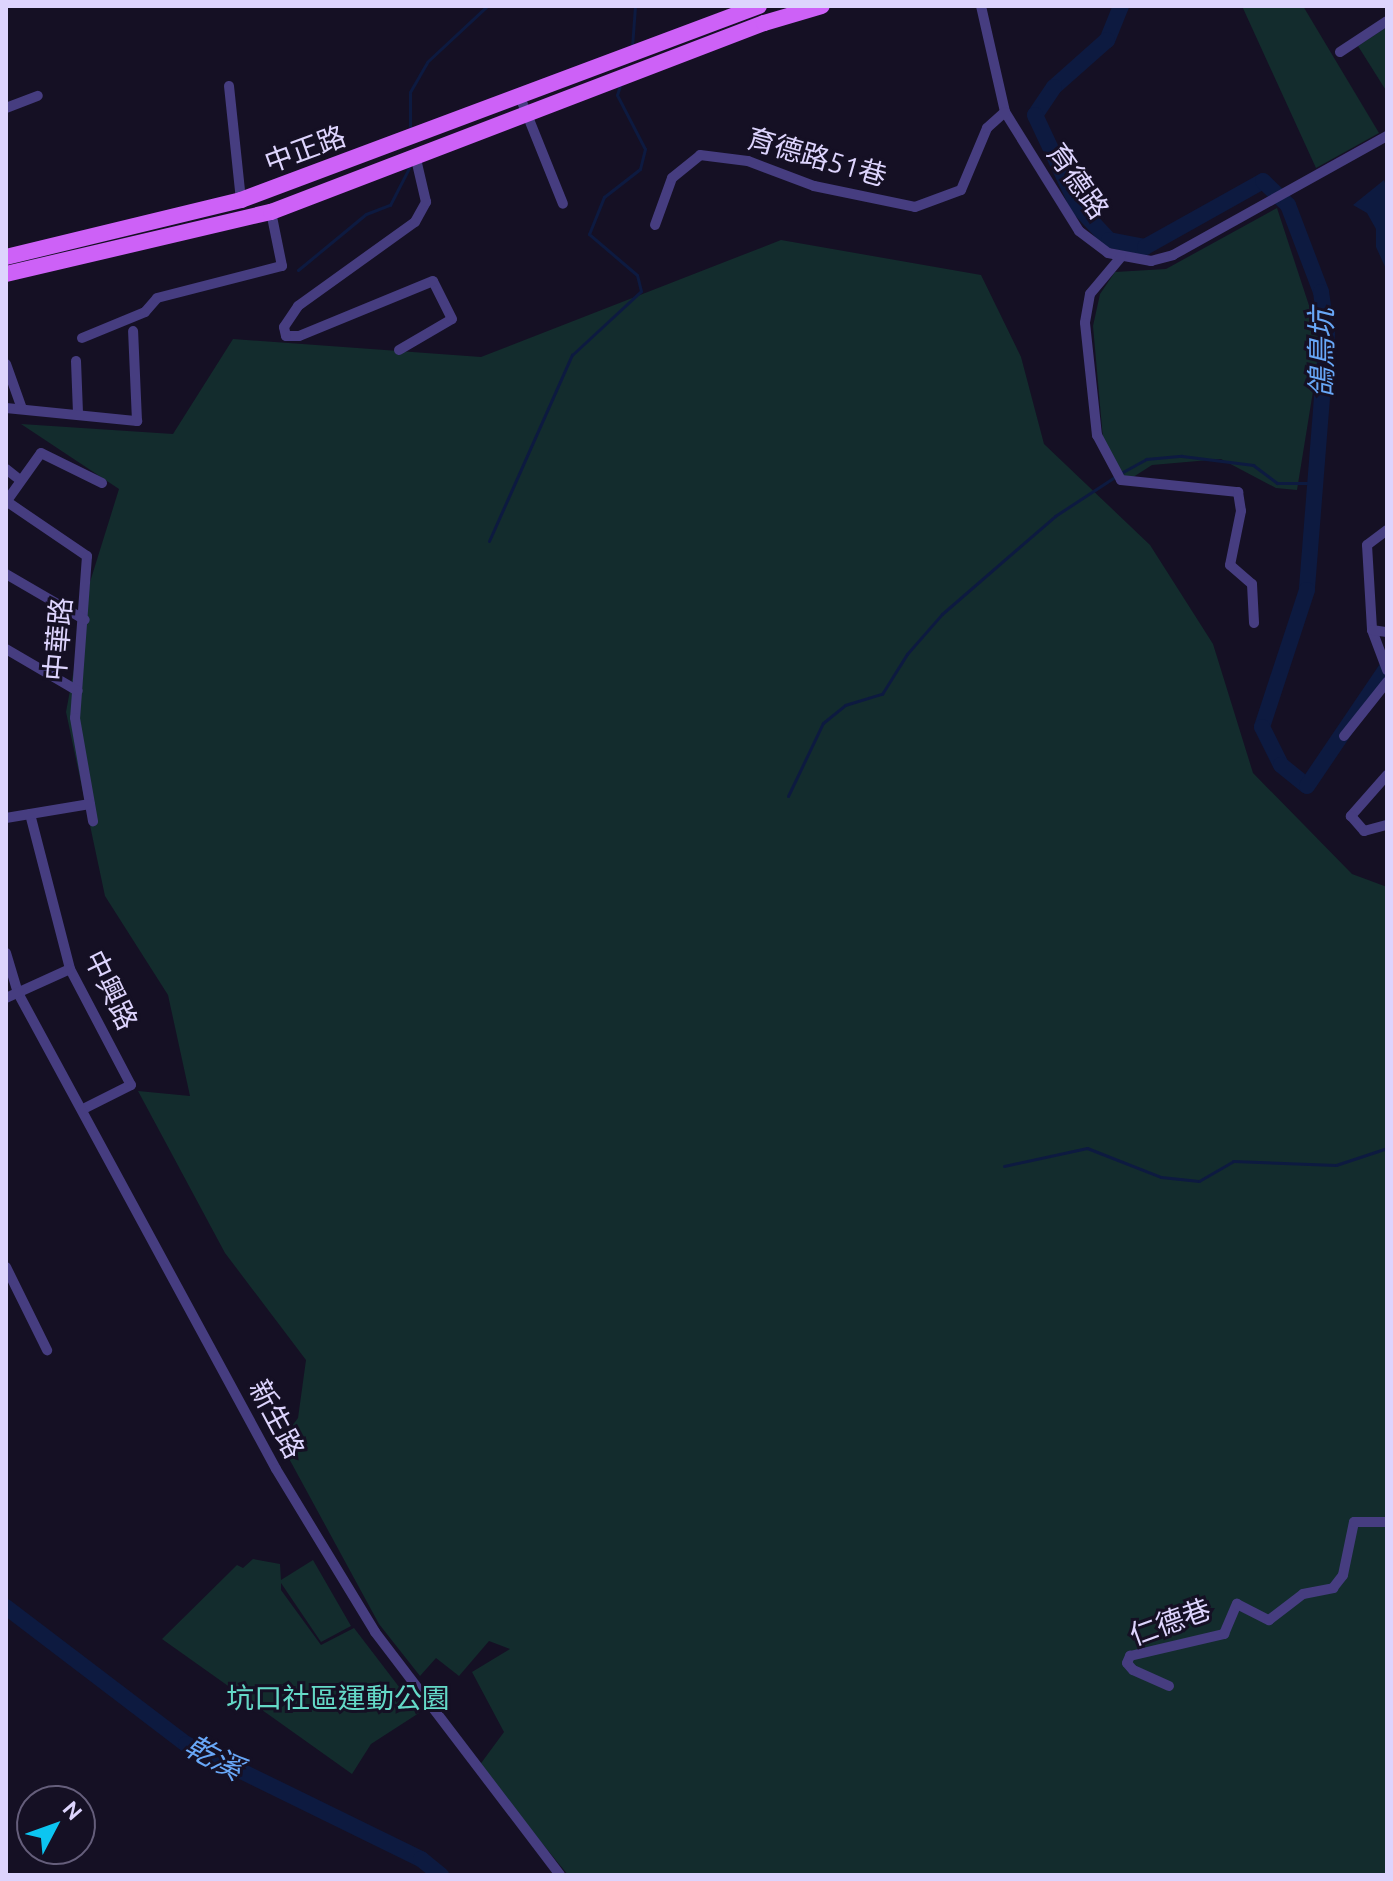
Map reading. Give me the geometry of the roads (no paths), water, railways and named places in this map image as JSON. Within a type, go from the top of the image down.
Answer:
[{"type":"main road","name":"中正路","points":[[6,257],[241,200],[759,6]]},
{"type":"main road","name":"中正路","points":[[6,274],[271,212],[416,159],[650,66],[822,6]]},
{"type":"main road","points":[[290,182],[299,201]]},
{"type":"street","name":"育德路","points":[[981,6],[1005,112],[1079,231],[1094,245],[1121,257],[1151,261],[1173,255],[1293,192],[1387,136]]},
{"type":"street","points":[[1340,52],[1387,21]]},
{"type":"street","points":[[229,86],[241,200]]},
{"type":"street","points":[[6,108],[38,96]]},
{"type":"street","points":[[520,97],[563,204]]},
{"type":"street","name":"育德路51巷","points":[[655,225],[672,178],[700,155],[748,161],[814,186],[915,207],[961,190],[987,128],[1005,112]]},
{"type":"street","points":[[399,350],[452,319],[433,281],[299,336],[286,336],[284,327],[298,306],[415,222],[426,202],[416,159]]},
{"type":"street","points":[[82,338],[145,312],[157,298],[282,266],[271,212]]},
{"type":"street","points":[[1121,257],[1090,294],[1085,323],[1094,366],[1097,435],[1121,480],[1238,492],[1241,511],[1230,565],[1252,584],[1254,623]]},
{"type":"street","points":[[6,408],[21,406],[137,421],[133,331]]},
{"type":"street","points":[[76,361],[78,414]]},
{"type":"street","points":[[6,364],[21,406]]},
{"type":"street","points":[[6,502],[19,479],[41,453],[102,483]]},
{"type":"street","points":[[6,469],[19,479]]},
{"type":"street","name":"中華路","points":[[6,502],[87,556],[85,620],[75,718],[93,821]]},
{"type":"street","points":[[1387,530],[1367,545],[1374,634],[1387,670]]},
{"type":"street","points":[[6,574],[85,620]]},
{"type":"street","points":[[1374,634],[1387,632]]},
{"type":"street","points":[[6,649],[78,691]]},
{"type":"street","points":[[1344,736],[1387,682]]},
{"type":"street","points":[[1387,775],[1351,816],[1364,831],[1387,825]]},
{"type":"street","points":[[6,818],[90,804]]},
{"type":"street","name":"中興路","points":[[30,814],[70,969],[131,1085],[83,1109]]},
{"type":"street","name":"新生路","points":[[6,953],[18,993],[276,1469],[375,1632],[560,1875]]},
{"type":"street","points":[[6,998],[70,969]]},
{"type":"street","points":[[6,1267],[47,1350]]},
{"type":"street","name":"仁德巷","points":[[1169,1686],[1133,1670],[1127,1663],[1130,1656],[1224,1634],[1237,1604],[1269,1620],[1303,1594],[1333,1588],[1343,1575],[1354,1522],[1387,1522]]},
{"type":"water","points":[[1384,180],[1387,189],[1387,271],[1376,247],[1376,229],[1367,213],[1353,205]]},
{"type":"waterway","points":[[410,126],[410,92],[427,62],[487,6]]},
{"type":"waterway","points":[[632,47],[635,6]]},
{"type":"waterway","name":"鴿鳥坑","points":[[1121,6],[1107,40],[1054,87],[1035,115],[1078,207],[1109,240],[1145,247],[1263,181],[1288,205],[1321,292],[1327,334],[1307,590],[1262,727],[1281,765],[1307,786],[1387,668]]},
{"type":"waterway","points":[[489,541],[572,355],[641,291],[637,275],[589,234],[604,197],[640,169],[645,149],[617,95],[620,85]]},
{"type":"waterway","points":[[298,270],[366,214],[390,205],[409,168]]},
{"type":"waterway","points":[[788,796],[823,723],[845,705],[882,694],[907,654],[942,614],[1055,516],[1121,473],[1146,459],[1182,456],[1253,465],[1277,483],[1313,483]]},
{"type":"waterway","points":[[1004,1166],[1087,1148],[1161,1177],[1199,1181],[1233,1161],[1336,1165],[1387,1148]]},
{"type":"waterway","name":"乾溪","points":[[6,1607],[186,1744],[421,1859],[441,1875]]},
{"type":"park label","name":"坑口社區運動公園","points":[[338,1698]]}]
